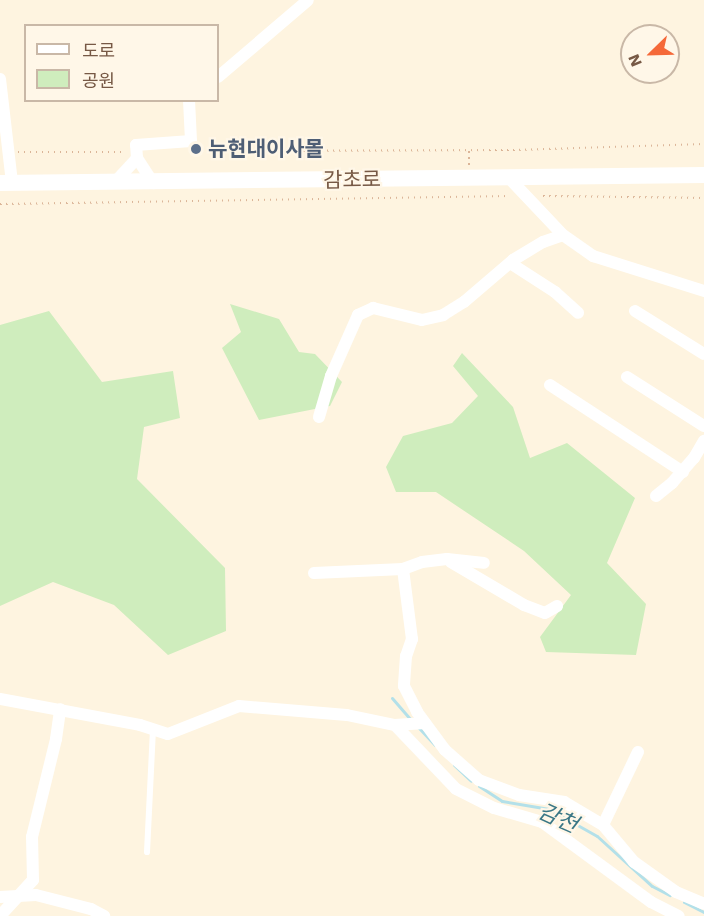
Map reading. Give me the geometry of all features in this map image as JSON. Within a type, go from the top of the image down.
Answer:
[{"type":"main road","name":"감초로","points":[[6,183],[704,176]]},
{"type":"street","points":[[219,76],[308,0]]},
{"type":"street","points":[[0,79],[8,152],[6,183]]},
{"type":"street","points":[[153,183],[136,155],[136,145],[191,141],[189,102]]},
{"type":"street","points":[[114,183],[136,155]]},
{"type":"street","points":[[508,177],[563,235],[593,256],[704,291]]},
{"type":"street","points":[[319,417],[331,376],[358,315],[373,308],[422,320],[442,315],[464,302],[510,263],[543,242],[563,235]]},
{"type":"street","points":[[510,263],[555,292],[578,313]]},
{"type":"street","points":[[635,311],[704,354]]},
{"type":"street","points":[[627,376],[704,426]]},
{"type":"street","points":[[550,385],[682,472]]},
{"type":"street","points":[[656,496],[682,472],[704,441]]},
{"type":"street","points":[[447,559],[524,605],[545,614],[557,606]]},
{"type":"street","points":[[314,573],[403,569],[422,562],[447,559],[484,563]]},
{"type":"street","points":[[403,569],[412,639],[406,656],[404,686],[424,724],[445,750],[479,780],[519,795],[564,802],[603,825],[634,862],[676,892],[704,904]]},
{"type":"street","points":[[0,699],[60,709],[168,734],[239,706],[347,715],[399,725],[424,724]]},
{"type":"street","points":[[0,916],[33,880],[32,837],[56,739],[60,709]]},
{"type":"street","points":[[399,725],[456,789],[494,808],[542,822],[651,902],[679,916]]},
{"type":"street","points":[[603,825],[638,752]]},
{"type":"street","points":[[0,897],[36,895],[91,909],[104,916]]},
{"type":"lane","points":[[147,852],[153,730]]},
{"type":"path","points":[[184,152],[513,150],[704,144]]},
{"type":"path","points":[[8,152],[136,155]]},
{"type":"path","points":[[0,204],[526,196],[704,198]]},
{"type":"green space","points":[[230,304],[279,319],[299,352],[315,354],[342,382],[330,406],[259,420],[222,348],[241,332]]},
{"type":"green space","points":[[49,311],[102,382],[173,371],[180,418],[144,427],[137,479],[225,568],[226,631],[168,655],[114,605],[53,582],[0,606],[0,325]]},
{"type":"green space","points":[[462,353],[513,407],[530,458],[567,443],[635,498],[607,563],[646,604],[636,655],[546,652],[540,637],[571,595],[524,551],[436,492],[396,492],[386,467],[403,436],[452,423],[478,396],[453,366]]},
{"type":"waterway","name":"감천","points":[[392,698],[412,721]]},
{"type":"waterway","name":"감천","points":[[419,728],[435,745]]},
{"type":"waterway","name":"감천","points":[[454,765],[471,781]]},
{"type":"waterway","name":"감천","points":[[479,786],[502,801],[549,809],[597,836],[652,886],[670,895]]},
{"type":"waterway","name":"감천","points":[[684,902],[704,912]]},
{"type":"place","name":"뉴현대이사몰","points":[[196,149]]}]
